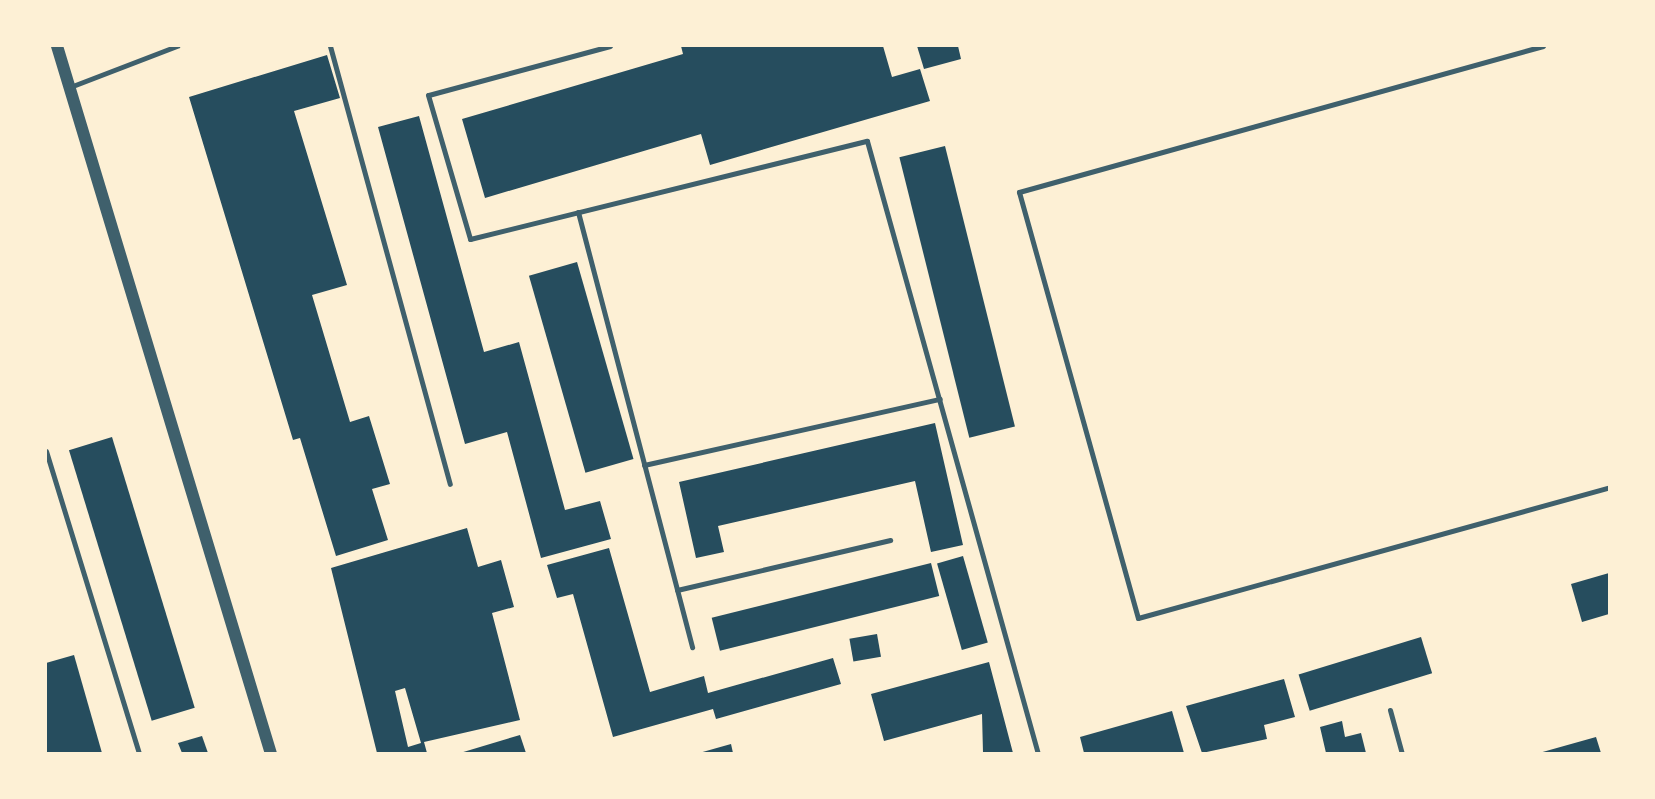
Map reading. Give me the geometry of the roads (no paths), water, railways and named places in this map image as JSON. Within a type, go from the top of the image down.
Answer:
[{"type":"street","points":[[57,46],[271,754]]},
{"type":"lane","points":[[70,87],[177,46]]},
{"type":"lane","points":[[330,46],[450,484]]},
{"type":"lane","points":[[610,46],[428,94],[470,239],[867,141],[1038,754]]},
{"type":"lane","points":[[1543,46],[1019,192],[1138,618],[1609,487]]},
{"type":"lane","points":[[578,212],[692,646]]},
{"type":"lane","points":[[644,465],[940,399]]},
{"type":"lane","points":[[46,451],[139,754]]},
{"type":"lane","points":[[677,590],[890,540]]},
{"type":"lane","points":[[1390,710],[1402,754]]}]
